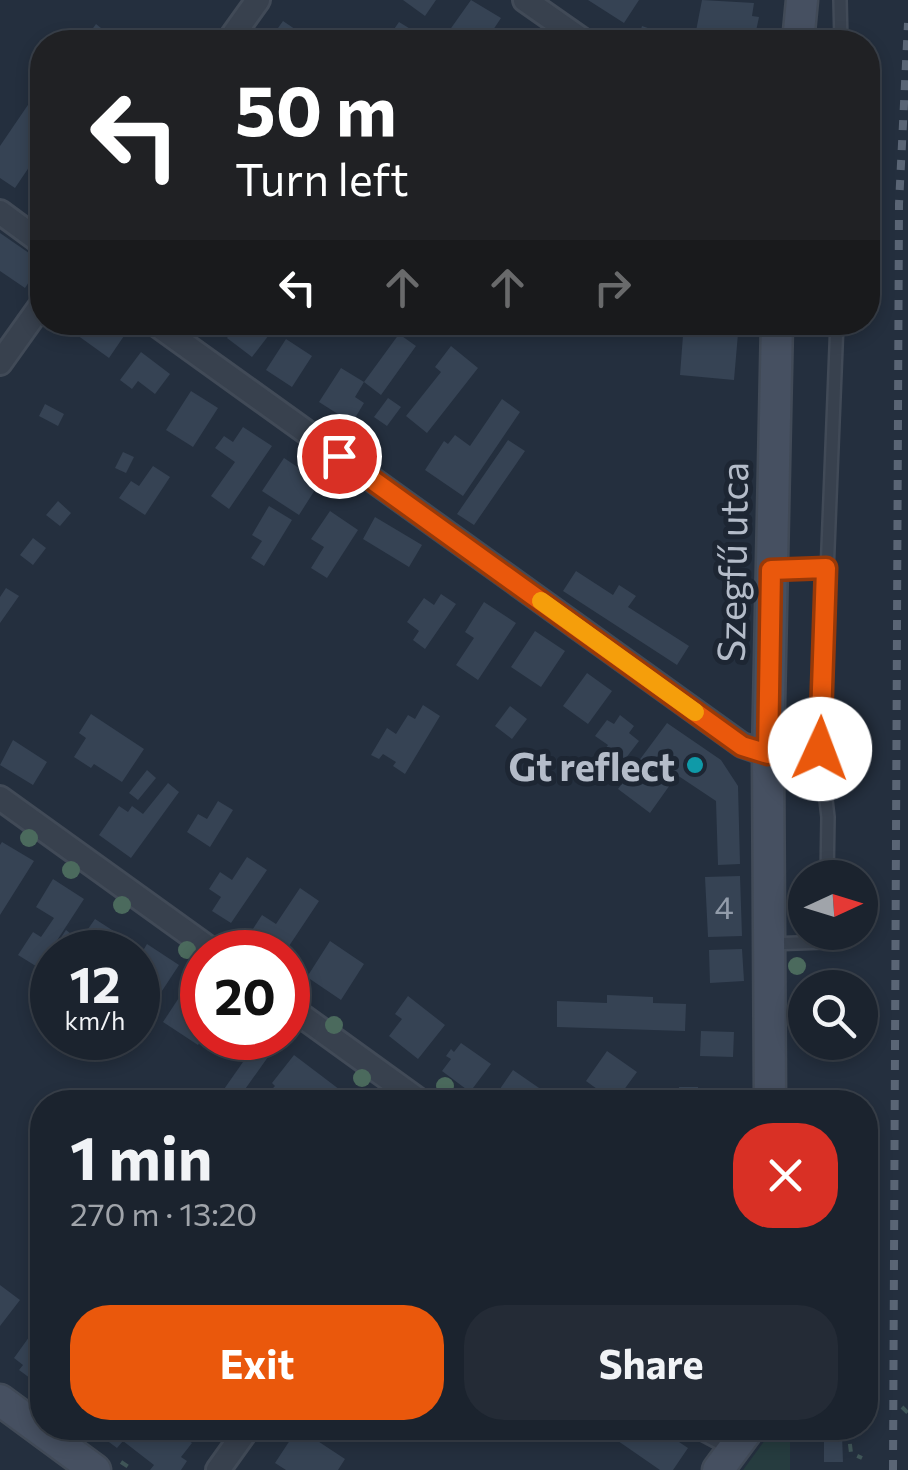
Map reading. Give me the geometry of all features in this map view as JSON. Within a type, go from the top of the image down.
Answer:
[{"type":"street","points":[[237,30],[258,0]]},
{"type":"street","points":[[525,0],[567,30]]},
{"type":"street","points":[[799,30],[802,0]]},
{"type":"street","points":[[0,212],[30,233]]},
{"type":"street","points":[[0,363],[30,321]]},
{"type":"street","points":[[171,335],[742,746],[768,754]]},
{"type":"street","name":"Szegfű utca","points":[[770,1090],[768,754],[777,335]]},
{"type":"street","points":[[0,798],[183,930]]},
{"type":"street","points":[[310,1022],[405,1090]]},
{"type":"street","points":[[0,1400],[30,1422]]},
{"type":"street","points":[[54,1440],[95,1470]]},
{"type":"street","points":[[218,1470],[239,1440]]},
{"type":"lane","points":[[840,0],[841,30]]},
{"type":"lane","points":[[827,860],[828,817],[820,749],[836,335]]},
{"type":"lane","points":[[771,570],[826,568]]},
{"type":"lane","points":[[769,944],[788,943]]},
{"type":"path","points":[[902,1407],[908,1413]]},
{"type":"path","points":[[849,1440],[851,1453],[862,1458]]},
{"type":"green space","points":[[765,1440],[790,1440],[790,1470],[743,1470]]},
{"type":"building","points":[[403,0],[436,0],[425,16]]},
{"type":"building","points":[[471,0],[501,18],[493,30],[450,30]]},
{"type":"building","points":[[588,0],[639,0],[624,23]]},
{"type":"building","points":[[702,0],[754,3],[752,16],[759,17],[756,30],[696,30]]},
{"type":"building","points":[[283,21],[296,30],[277,30]]},
{"type":"building","points":[[399,22],[412,30],[393,30]]},
{"type":"building","points":[[30,102],[30,166],[15,188],[0,178],[0,146]]},
{"type":"building","points":[[0,233],[30,254],[30,280],[25,288],[0,271]]},
{"type":"building","points":[[77,335],[125,335],[109,358]]},
{"type":"building","points":[[229,335],[269,335],[252,357],[227,338]]},
{"type":"building","points":[[398,335],[416,346],[381,395],[364,382]]},
{"type":"building","points":[[683,335],[738,335],[734,380],[680,375]]},
{"type":"building","points":[[286,339],[312,356],[292,387],[266,370]]},
{"type":"building","points":[[451,346],[478,368],[427,433],[406,416],[441,372],[435,367]]},
{"type":"building","points":[[141,352],[170,374],[155,394],[138,381],[132,389],[120,380]]},
{"type":"building","points":[[341,368],[364,382],[355,397],[364,403],[352,423],[319,402]]},
{"type":"building","points":[[191,391],[218,408],[193,447],[166,430]]},
{"type":"building","points":[[388,398],[401,407],[387,426],[374,417]]},
{"type":"building","points":[[502,399],[520,412],[463,496],[425,470],[444,441],[448,444],[455,435],[470,446]]},
{"type":"building","points":[[45,404],[64,414],[58,426],[39,416]]},
{"type":"building","points":[[243,427],[272,446],[229,509],[211,496],[235,462],[215,448],[224,436],[233,442]]},
{"type":"building","points":[[508,440],[525,451],[474,525],[457,514]]},
{"type":"building","points":[[123,452],[134,457],[126,473],[115,468]]},
{"type":"building","points":[[284,458],[320,482],[299,515],[262,491]]},
{"type":"building","points":[[153,466],[170,477],[145,515],[119,498],[131,481],[139,486]]},
{"type":"building","points":[[58,501],[71,513],[60,526],[46,515]]},
{"type":"building","points":[[269,506],[292,520],[264,566],[251,558],[262,541],[252,535]]},
{"type":"building","points":[[330,511],[358,530],[327,578],[311,568],[324,547],[311,539]]},
{"type":"building","points":[[375,517],[422,545],[409,567],[363,539]]},
{"type":"building","points":[[33,538],[46,548],[33,565],[20,555]]},
{"type":"building","points":[[576,571],[613,595],[619,585],[636,596],[628,607],[689,646],[677,665],[563,591]]},
{"type":"building","points":[[6,588],[19,596],[0,623],[0,597]]},
{"type":"building","points":[[441,594],[456,604],[425,649],[413,640],[419,631],[407,622],[424,598],[434,605]]},
{"type":"building","points":[[484,602],[516,623],[478,680],[456,665],[474,638],[465,632]]},
{"type":"building","points":[[535,631],[565,651],[541,687],[511,667]]},
{"type":"building","points":[[587,673],[612,691],[588,724],[563,706]]},
{"type":"building","points":[[423,705],[440,716],[405,774],[383,754],[379,759],[371,755],[387,728],[396,734],[408,715],[415,719]]},
{"type":"building","points":[[510,706],[527,719],[512,739],[495,726]]},
{"type":"building","points":[[91,714],[144,749],[122,782],[94,764],[91,768],[74,757],[86,738],[79,733]]},
{"type":"building","points":[[620,715],[634,726],[629,733],[639,741],[606,784],[589,771],[608,745],[595,736],[607,720],[614,724]]},
{"type":"building","points":[[667,723],[721,760],[738,786],[740,864],[718,865],[716,801],[677,775],[650,813],[618,789]]},
{"type":"building","points":[[13,740],[47,762],[33,785],[0,765]]},
{"type":"building","points":[[147,770],[156,778],[138,800],[129,793]]},
{"type":"building","points":[[168,783],[179,792],[131,858],[99,835],[119,806],[128,812],[132,806],[143,814]]},
{"type":"building","points":[[218,801],[233,810],[210,847],[187,832],[198,814],[207,819]]},
{"type":"building","points":[[2,842],[34,861],[0,915],[0,845]]},
{"type":"building","points":[[247,857],[267,870],[231,923],[212,911],[221,897],[209,889],[220,872],[232,880]]},
{"type":"building","points":[[740,876],[742,936],[708,937],[705,877]]},
{"type":"building","points":[[53,879],[84,899],[64,930],[46,930],[54,918],[36,907]]},
{"type":"building","points":[[300,888],[319,901],[300,930],[252,930],[262,915],[276,924]]},
{"type":"building","points":[[95,919],[112,930],[87,930]]},
{"type":"building","points":[[30,937],[30,962],[18,955]]},
{"type":"building","points":[[330,941],[364,964],[341,1000],[310,979],[310,972]]},
{"type":"building","points":[[742,949],[744,981],[710,983],[709,950]]},
{"type":"building","points":[[160,953],[179,965],[160,994]]},
{"type":"building","points":[[607,995],[653,997],[653,1003],[686,1004],[685,1031],[557,1027],[557,1001],[607,1003]]},
{"type":"building","points":[[180,996],[180,1033],[163,1022]]},
{"type":"building","points":[[408,996],[445,1025],[418,1059],[389,1036],[402,1019],[395,1014]]},
{"type":"building","points":[[701,1031],[734,1032],[733,1057],[700,1056]]},
{"type":"building","points":[[461,1043],[491,1064],[472,1090],[442,1071],[451,1059],[446,1056],[451,1049],[454,1052]]},
{"type":"building","points":[[607,1051],[637,1072],[624,1090],[598,1090],[586,1081]]},
{"type":"building","points":[[244,1060],[266,1060],[245,1090],[223,1090]]},
{"type":"building","points":[[290,1060],[301,1060],[340,1090],[273,1090],[272,1083]]},
{"type":"building","points":[[513,1070],[542,1090],[499,1090]]},
{"type":"building","points":[[0,1285],[20,1300],[0,1326]]},
{"type":"building","points":[[30,1336],[30,1378],[19,1370],[23,1365],[14,1358]]},
{"type":"building","points":[[106,1440],[192,1443],[181,1457],[187,1461],[181,1470],[150,1470],[154,1465],[123,1441],[117,1448]]},
{"type":"building","points":[[290,1440],[316,1440],[345,1459],[338,1470],[286,1470],[275,1463]]},
{"type":"building","points":[[617,1440],[676,1440],[688,1448],[673,1470],[660,1470]]},
{"type":"building","points":[[824,1440],[842,1440],[843,1462],[824,1462]]},
{"type":"railway","points":[[893,1470],[899,204],[908,23]]},
{"type":"slow traffic","points":[[541,601],[695,712]]},
{"type":"place","name":"Gt reflect","points":[[695,765]]},
{"type":"route","points":[[339,456],[742,746],[768,754],[771,570],[826,568],[820,749]]}]
